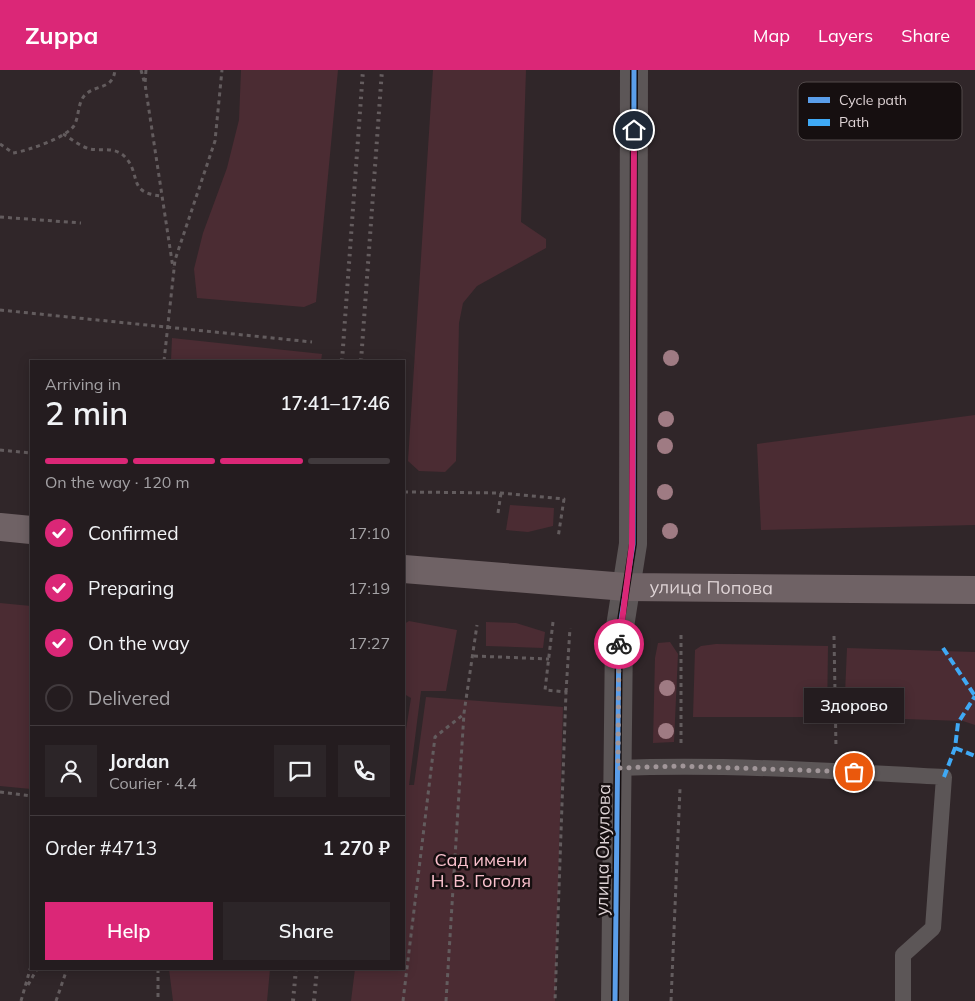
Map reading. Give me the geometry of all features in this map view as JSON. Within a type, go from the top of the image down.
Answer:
[{"type":"main road","points":[[0,527],[30,530]]},
{"type":"main road","name":"улица Попова","points":[[411,569],[626,587],[975,590]]},
{"type":"street","name":"улица Окулова","points":[[616,1001],[620,633],[632,544],[634,70]]},
{"type":"lane","points":[[618,768],[681,766],[944,777],[933,928],[903,955],[903,1001]]},
{"type":"path","points":[[0,144],[13,154],[30,150],[63,134],[74,126],[81,101],[86,94],[108,86],[115,70]]},
{"type":"path","points":[[141,70],[145,84],[174,274]]},
{"type":"path","points":[[145,84],[146,70]]},
{"type":"path","points":[[164,360],[174,274],[185,227],[215,141],[222,70]]},
{"type":"path","points":[[63,134],[88,149],[110,149],[121,153],[129,160],[138,186],[147,195],[162,196]]},
{"type":"path","points":[[0,217],[81,223]]},
{"type":"path","points":[[0,310],[312,342]]},
{"type":"path","points":[[0,450],[30,453]]},
{"type":"path","points":[[405,492],[501,493],[564,499],[558,538]]},
{"type":"path","points":[[498,513],[501,493]]},
{"type":"path","points":[[553,622],[545,690],[566,692]]},
{"type":"path","points":[[446,1001],[464,713],[474,656],[477,625]]},
{"type":"path","points":[[555,1001],[570,628]]},
{"type":"path","points":[[671,1001],[681,766],[681,635]]},
{"type":"path","points":[[834,636],[836,771]]},
{"type":"path","points":[[474,656],[550,658]]},
{"type":"path","points":[[403,1001],[435,737],[464,713]]},
{"type":"path","points":[[0,792],[30,796]]},
{"type":"path","points":[[21,1001],[30,970]]},
{"type":"path","points":[[25,989],[36,970]]},
{"type":"path","points":[[56,1001],[67,970]]},
{"type":"path","points":[[158,970],[158,1001]]},
{"type":"green space","points":[[241,70],[338,70],[316,302],[304,307],[197,298],[194,269],[203,233],[227,168],[239,120]]},
{"type":"green space","points":[[433,70],[526,70],[521,222],[546,239],[546,248],[477,286],[463,303],[459,323],[456,461],[445,472],[419,471],[408,461]]},
{"type":"green space","points":[[172,338],[322,354],[321,360],[171,360]]},
{"type":"green space","points":[[975,415],[975,525],[761,530],[757,444]]},
{"type":"green space","points":[[510,505],[554,508],[553,526],[528,532],[506,530]]},
{"type":"green space","points":[[0,603],[30,606],[30,789],[0,786]]},
{"type":"green space","name":"Сад имени Н. В. Гоголя","points":[[409,621],[457,630],[446,691],[421,691],[409,785],[414,785],[426,697],[563,707],[555,1001],[351,1001],[355,970],[405,970],[405,736],[411,698],[405,695],[405,623]]},
{"type":"green space","points":[[486,622],[516,623],[545,632],[543,648],[486,646]]},
{"type":"green space","points":[[670,642],[678,654],[674,742],[653,743],[655,658],[658,643]]},
{"type":"green space","points":[[716,644],[828,646],[827,717],[693,717],[695,650],[701,646]]},
{"type":"green space","points":[[847,648],[975,652],[975,725],[963,721],[844,717]]},
{"type":"green space","points":[[169,970],[270,970],[267,1001],[173,1001]]},
{"type":"railway","points":[[342,360],[363,70]]},
{"type":"railway","points":[[361,360],[382,70]]},
{"type":"railway","points":[[293,1001],[296,970]]},
{"type":"railway","points":[[314,1001],[317,970]]},
{"type":"marked path","points":[[943,648],[975,696]]},
{"type":"marked path","points":[[944,777],[955,748],[958,723],[975,696]]},
{"type":"marked path","points":[[955,748],[975,756]]},
{"type":"cycle path","points":[[615,1001],[619,633],[633,544],[634,70]]},
{"type":"way so far","points":[[619,644],[618,768],[681,766],[854,772]]},
{"type":"place","name":"Здорово","points":[[854,772]]},
{"type":"route","points":[[619,644],[632,544],[634,130]]}]
